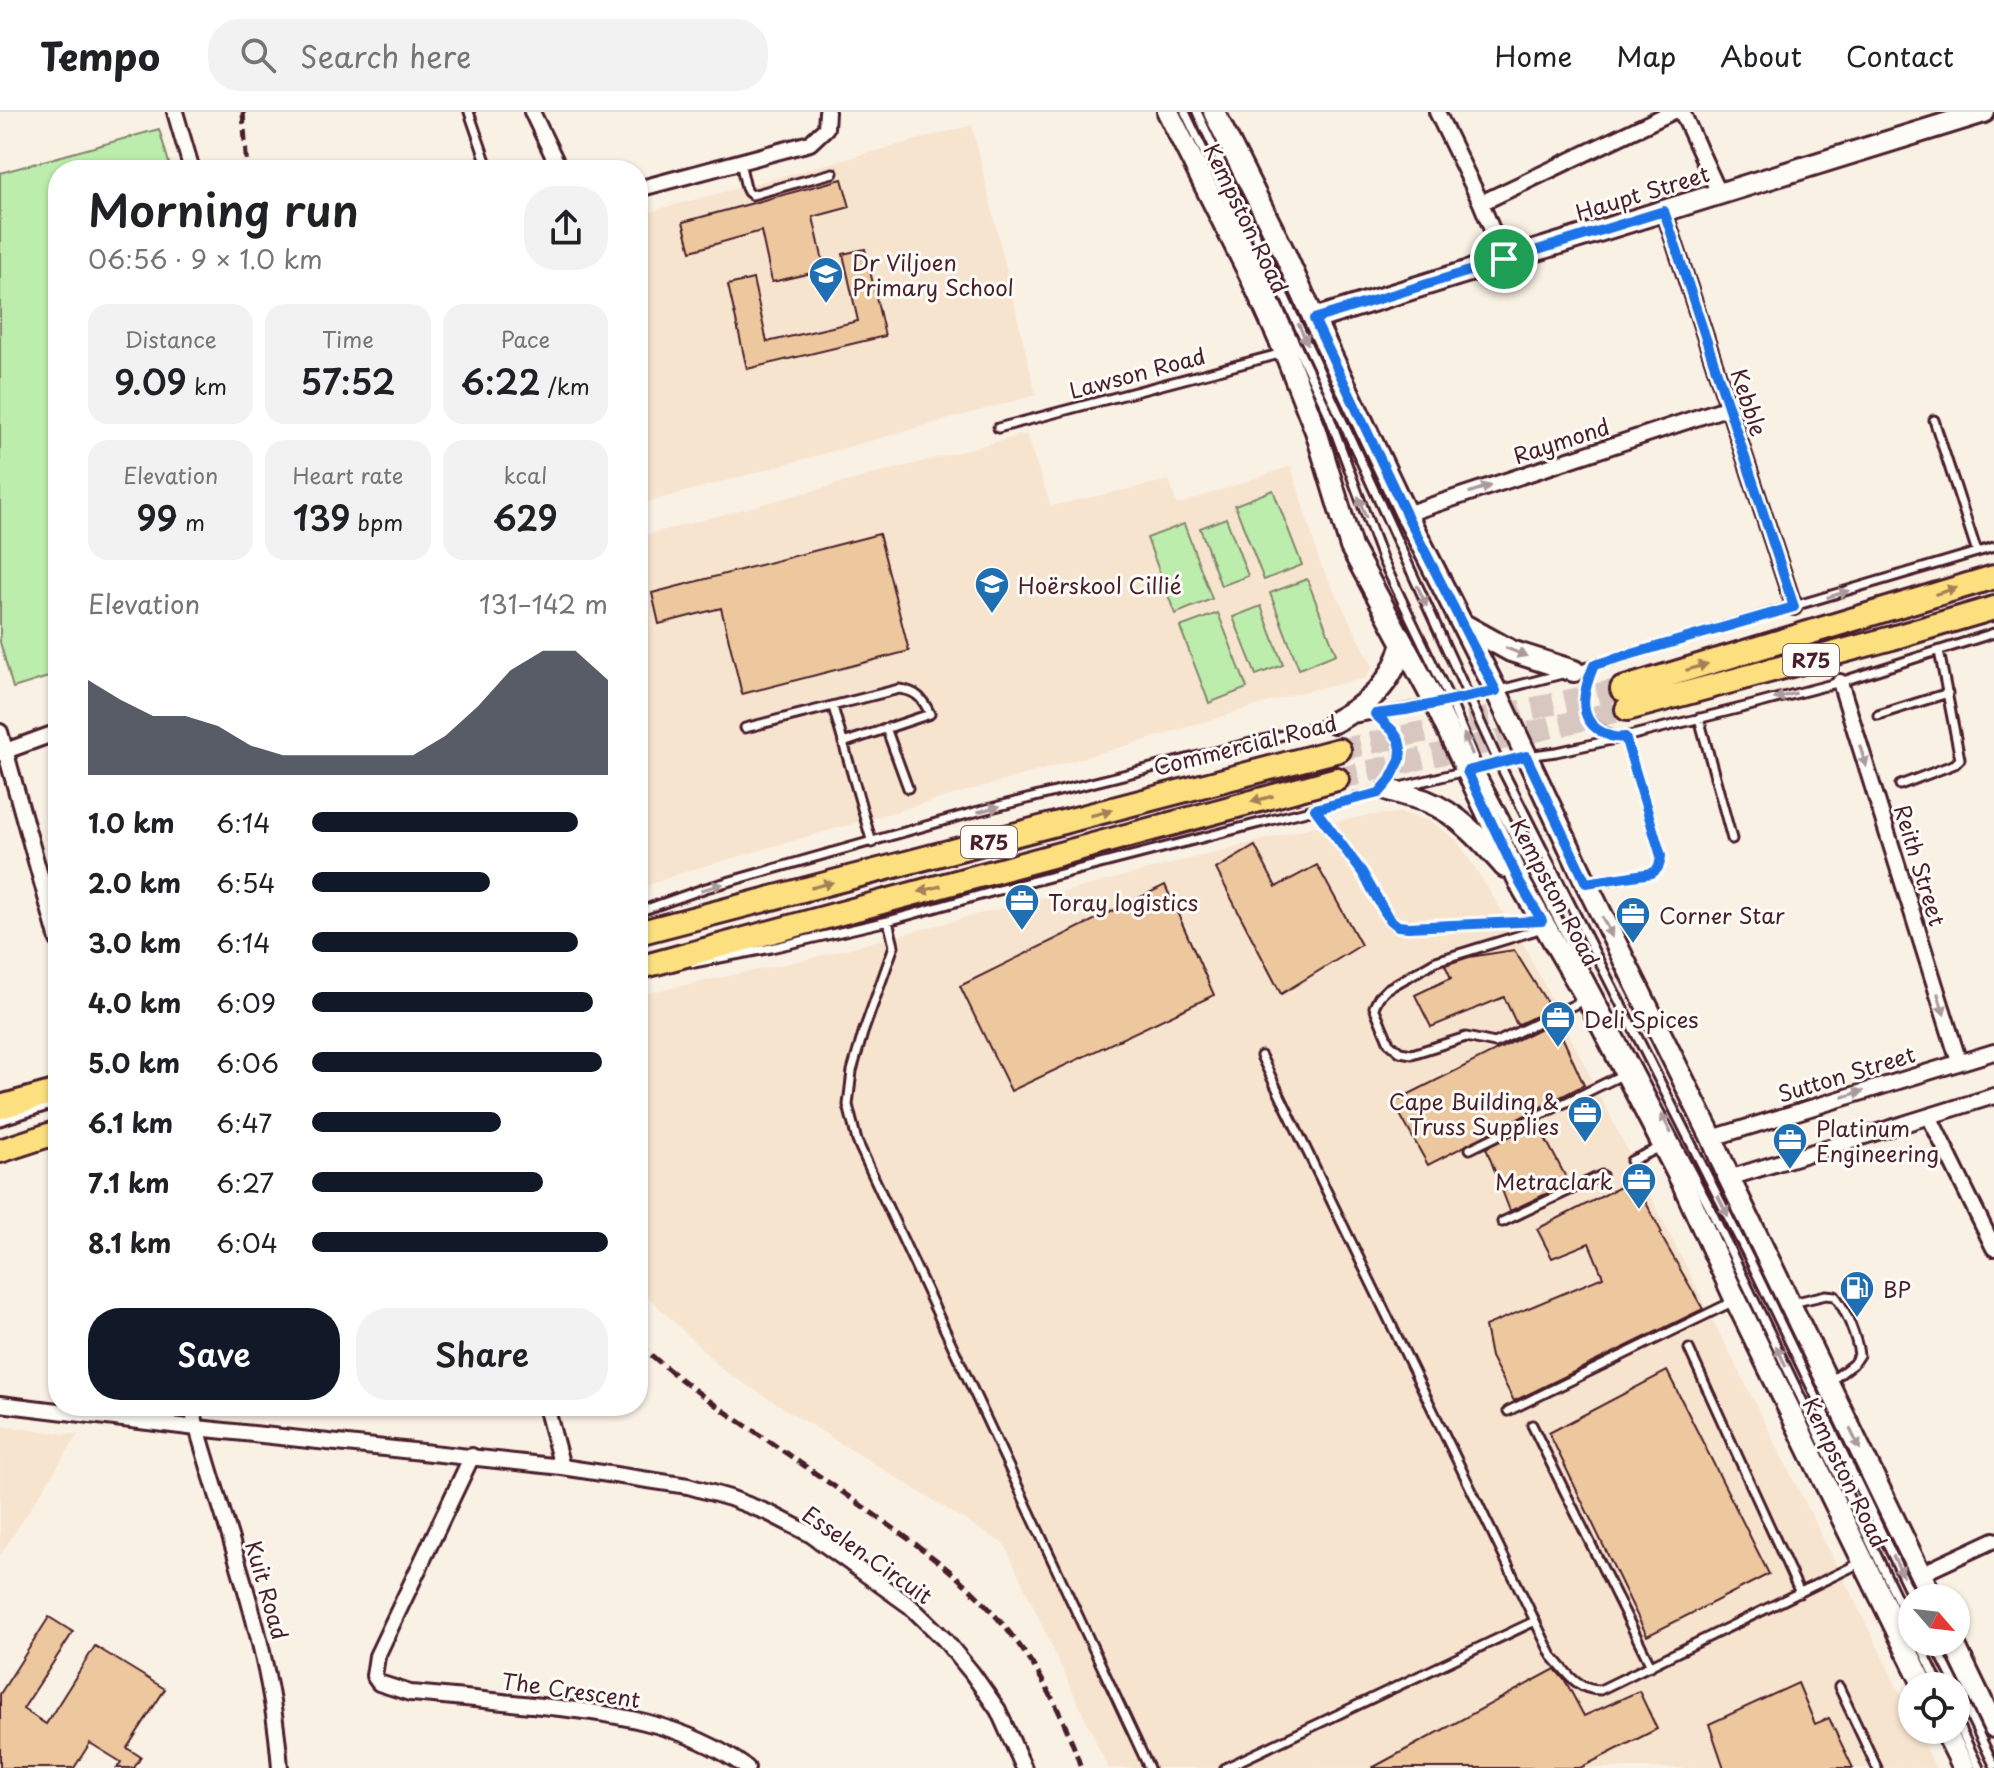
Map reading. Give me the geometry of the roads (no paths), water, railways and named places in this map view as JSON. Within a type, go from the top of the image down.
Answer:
[{"type":"main road","name":"Kempston Road","points":[[1168,112],[1285,352],[1316,431],[1351,547],[1403,644],[1443,702],[1521,885],[1587,999],[1684,1186],[1736,1300],[1917,1672]]},
{"type":"main road","name":"Kempston Road","points":[[1214,112],[1926,1584]]},
{"type":"main road","name":"Haupt Street","points":[[1314,319],[1984,112]]},
{"type":"main road","name":"R75","points":[[1994,577],[1625,699],[1892,638],[1994,608]]},
{"type":"main road","points":[[1462,624],[1511,651],[1574,671]]},
{"type":"main road","points":[[1334,722],[1360,708],[1382,688],[1403,644]]},
{"type":"main road","name":"Commercial Road","points":[[648,930],[1339,750]]},
{"type":"main road","name":"R75","points":[[648,966],[1337,779]]},
{"type":"main road","points":[[1384,791],[1427,801],[1442,809],[1480,839],[1521,885]]},
{"type":"main road","points":[[0,1107],[48,1094]]},
{"type":"main road","points":[[0,1151],[48,1135]]},
{"type":"main road","points":[[1960,1656],[1994,1727]]},
{"type":"main road","points":[[1952,1744],[1964,1768]]},
{"type":"street","points":[[175,112],[189,160]]},
{"type":"street","points":[[532,112],[555,160]]},
{"type":"street","points":[[648,186],[810,143],[826,128],[827,112]]},
{"type":"street","points":[[1437,112],[1504,259]]},
{"type":"street","points":[[1481,203],[1672,112]]},
{"type":"street","points":[[1682,112],[1719,193]]},
{"type":"street","name":"Kebble","points":[[1664,211],[1794,607]]},
{"type":"street","name":"Raymond","points":[[1406,514],[1729,407]]},
{"type":"street","name":"Reith Street","points":[[1840,682],[1959,1062]]},
{"type":"street","points":[[0,732],[3,752],[48,906]]},
{"type":"street","points":[[3,752],[48,736]]},
{"type":"street","name":"Sutton Street","points":[[1712,1138],[1994,1052]]},
{"type":"street","points":[[1729,1178],[1994,1096]]},
{"type":"street","points":[[1929,1116],[1994,1248]]},
{"type":"street","name":"Esselen Circuit","points":[[0,1404],[48,1410]]},
{"type":"street","name":"Esselen Circuit","points":[[98,1416],[562,1467],[688,1486],[730,1498],[810,1534],[910,1606],[944,1639],[972,1673],[998,1710],[1024,1768]]},
{"type":"street","name":"Kuit Road","points":[[194,1416],[262,1646],[273,1701],[280,1768]]},
{"type":"street","points":[[549,1416],[562,1467]]},
{"type":"street","name":"The Crescent","points":[[472,1456],[377,1656],[374,1676],[379,1683],[410,1693],[615,1715],[664,1726],[698,1739],[747,1768]]},
{"type":"street","points":[[1921,1574],[1994,1540]]},
{"type":"lane","points":[[469,112],[486,160]]},
{"type":"lane","points":[[1185,112],[1327,410],[1383,561],[1443,702]]},
{"type":"lane","points":[[1197,112],[1309,347],[1499,763],[1749,1258],[1906,1584]]},
{"type":"lane","points":[[740,162],[746,188],[752,195],[833,173]]},
{"type":"lane","name":"Lawson Road","points":[[998,428],[1285,352]]},
{"type":"lane","points":[[1934,420],[1977,552]]},
{"type":"lane","name":"Commercial Road","points":[[648,908],[706,888],[1019,801],[1334,722],[1496,691],[1574,671],[1994,547]]},
{"type":"lane","points":[[648,967],[701,962],[888,921],[1384,791],[1526,756],[1621,738],[1840,682],[1994,633]]},
{"type":"lane","points":[[1900,785],[1955,764],[1960,759],[1939,651]]},
{"type":"lane","points":[[1594,665],[1585,688],[1585,714],[1597,729],[1621,738]]},
{"type":"lane","points":[[745,728],[899,689],[909,690],[923,700],[930,714],[843,743]]},
{"type":"lane","points":[[1878,715],[1948,693]]},
{"type":"lane","points":[[833,707],[872,843]]},
{"type":"lane","points":[[1375,714],[1393,731],[1401,749],[1396,770],[1384,791]]},
{"type":"lane","points":[[1699,718],[1732,839]]},
{"type":"lane","points":[[886,728],[908,788]]},
{"type":"lane","points":[[1586,883],[1652,873],[1660,864],[1661,856],[1621,738]]},
{"type":"lane","points":[[1473,770],[1709,1206],[1898,1600]]},
{"type":"lane","points":[[1315,809],[1362,872],[1389,919],[1398,926],[1543,924]]},
{"type":"lane","points":[[888,921],[894,946],[852,1071],[848,1105],[857,1141],[1149,1768]]},
{"type":"lane","points":[[1543,924],[1436,961],[1387,989],[1374,1007],[1389,1043],[1400,1052],[1412,1054],[1466,1037],[1495,1043],[1587,999]]},
{"type":"lane","points":[[1261,1056],[1552,1656],[1579,1685],[1588,1690],[1600,1690],[1863,1562]]},
{"type":"lane","points":[[1470,1149],[1626,1073]]},
{"type":"lane","points":[[0,1121],[48,1106]]},
{"type":"lane","points":[[29,1132],[48,1127]]},
{"type":"lane","points":[[1631,1161],[1663,1146]]},
{"type":"lane","points":[[1502,1222],[1602,1175]]},
{"type":"lane","points":[[1790,1303],[1826,1295],[1835,1296],[1840,1302],[1858,1345],[1859,1355],[1853,1364],[1828,1383]]},
{"type":"lane","points":[[1508,1411],[1736,1300]]},
{"type":"lane","points":[[1689,1349],[1800,1593]]},
{"type":"lane","points":[[1532,1425],[1651,1666]]},
{"type":"lane","points":[[1225,1768],[1535,1621]]},
{"type":"lane","points":[[1839,1687],[1877,1768]]},
{"type":"lane","points":[[1970,1715],[1994,1765]]},
{"type":"lane","points":[[1968,1744],[1979,1768]]},
{"type":"tunnel","points":[[1339,750],[1622,689]]},
{"type":"tunnel","points":[[1337,779],[1627,709]]},
{"type":"railway","points":[[243,112],[246,160]]},
{"type":"railway","points":[[648,1352],[709,1400],[911,1541],[972,1591],[1012,1636],[1037,1671],[1066,1728],[1081,1768]]},
{"type":"place","name":"Dr Viljoen Primary School","points":[[826,305]]},
{"type":"place","name":"Hoërskool Cillié","points":[[992,615]]},
{"type":"place","name":"Toray logistics","points":[[1022,932]]},
{"type":"place","name":"Corner Star","points":[[1633,945]]},
{"type":"place","name":"Deli Spices","points":[[1558,1049]]},
{"type":"place","name":"Cape Building & Truss Supplies","points":[[1585,1144]]},
{"type":"place","name":"Platinum Engineering","points":[[1790,1171]]},
{"type":"place","name":"Metraclark","points":[[1639,1211]]},
{"type":"place","name":"BP","points":[[1857,1319]]}]
